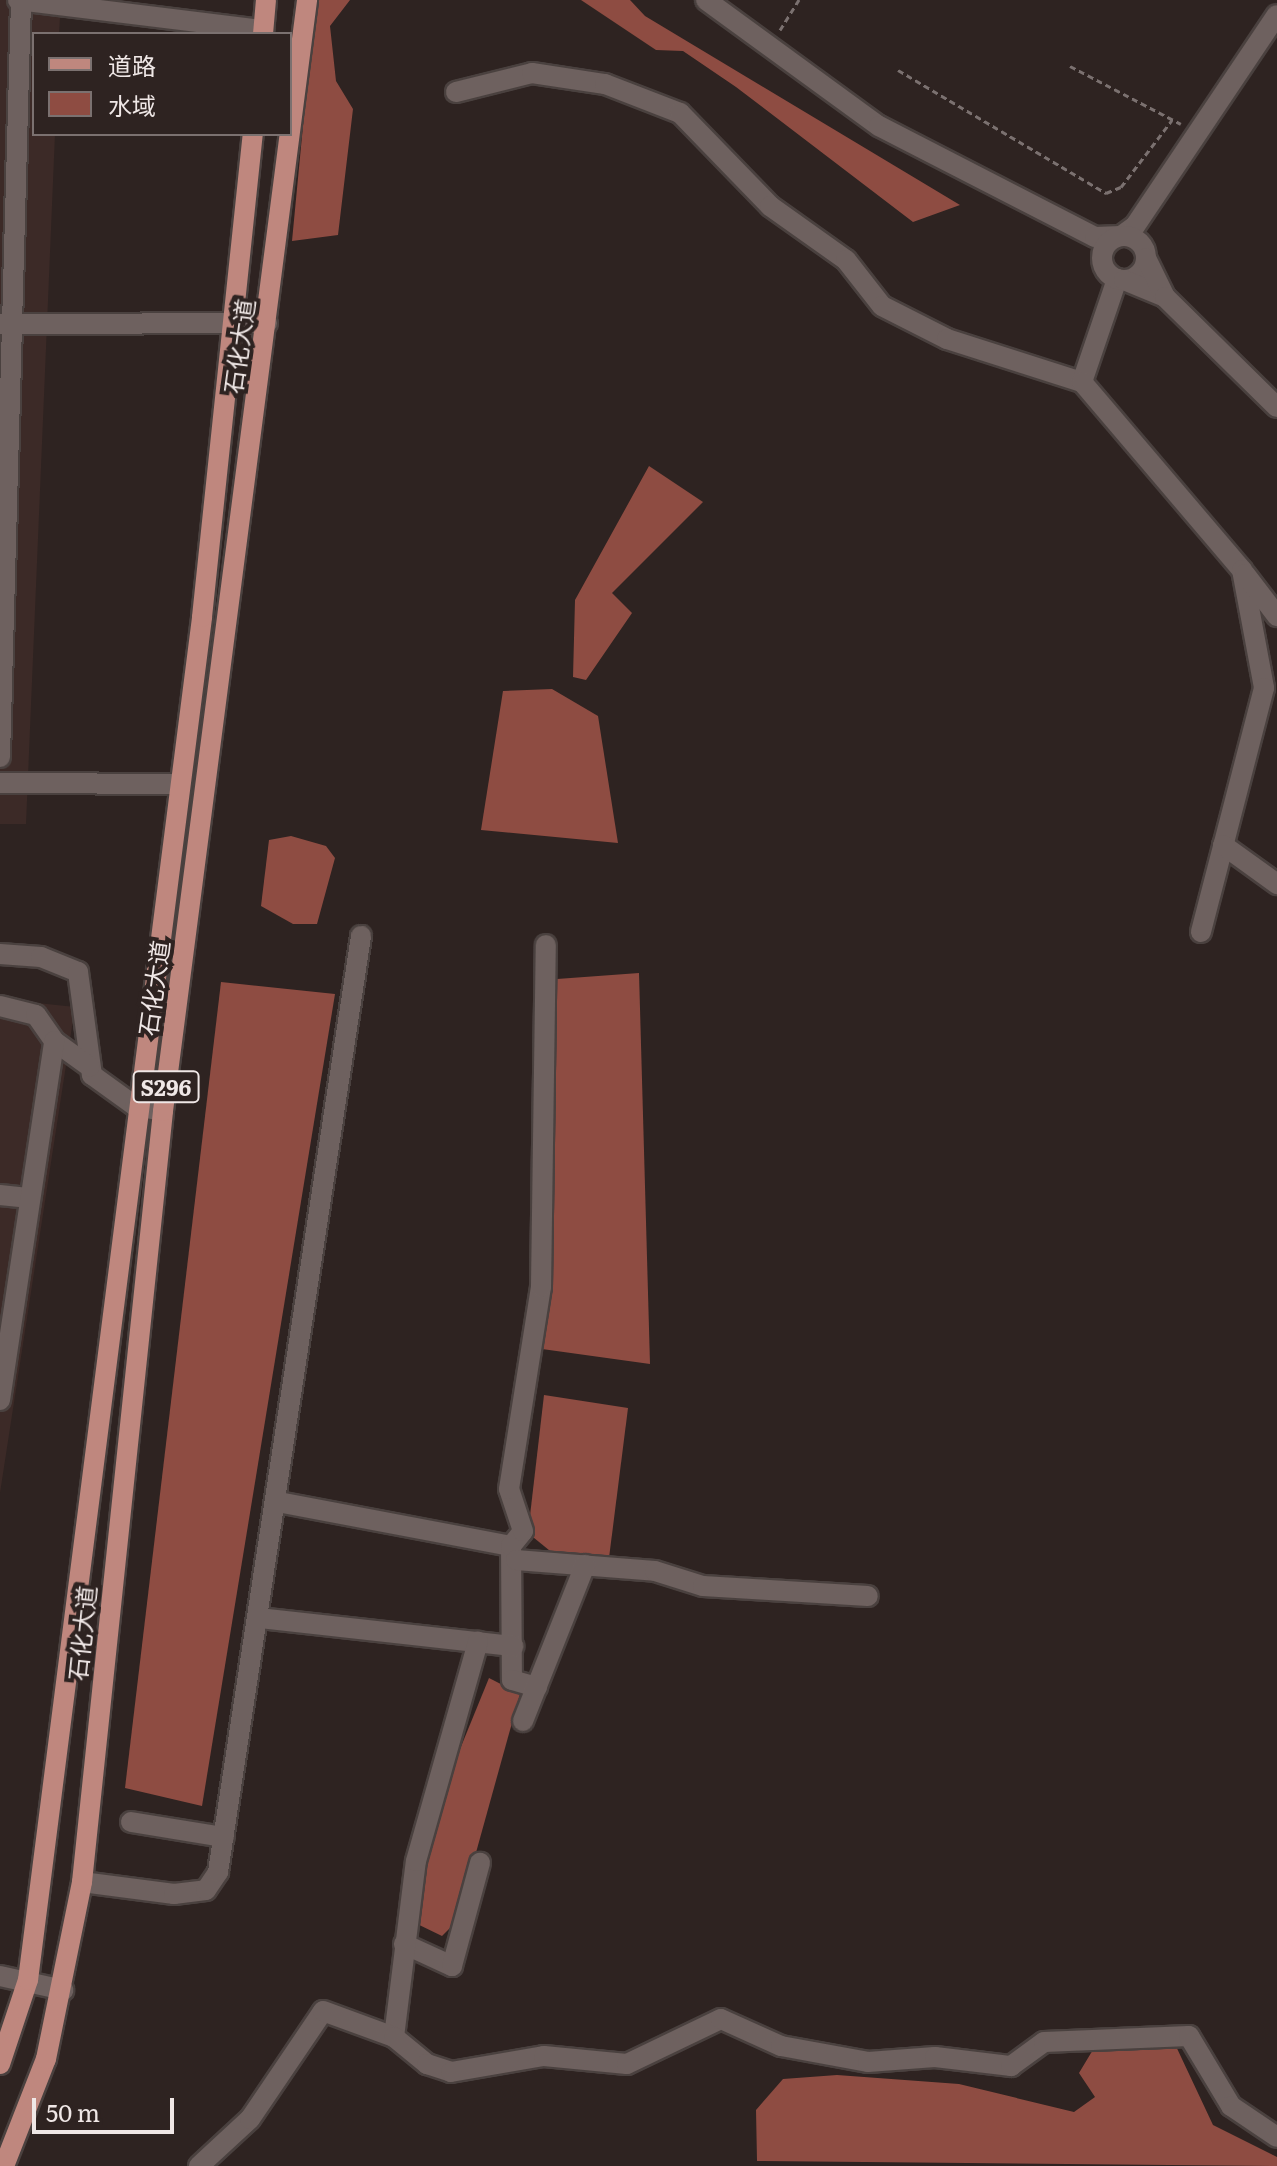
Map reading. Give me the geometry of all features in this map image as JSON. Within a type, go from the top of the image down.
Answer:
[{"type":"main road","points":[[263,32],[266,0]]},
{"type":"main road","name":"石化大道","points":[[292,121],[307,0]]},
{"type":"main road","name":"石化大道","points":[[0,2064],[28,1980],[135,1106],[180,784],[253,136]]},
{"type":"main road","name":"石化大道","points":[[4,2166],[46,2059],[63,1990],[82,1882],[163,1111],[290,136]]},
{"type":"street","points":[[0,757],[6,324],[20,0],[263,32]]},
{"type":"street","points":[[706,0],[753,39],[879,126],[1080,231],[1121,236],[1146,254]]},
{"type":"street","points":[[1082,382],[1114,274],[1107,242],[1121,236],[1144,215],[1277,15]]},
{"type":"street","points":[[456,92],[532,73],[605,84],[680,113],[770,206],[846,260],[882,306],[947,339],[1082,382],[1242,570],[1277,616]]},
{"type":"street","points":[[1144,215],[1146,254],[1165,297]]},
{"type":"street","points":[[1080,231],[1114,274],[1165,297],[1277,407]]},
{"type":"street","points":[[1114,274],[1137,276],[1146,254]]},
{"type":"street","points":[[6,324],[267,323]]},
{"type":"street","points":[[1201,932],[1264,688],[1242,570]]},
{"type":"street","points":[[0,783],[180,784]]},
{"type":"street","points":[[1223,845],[1277,884]]},
{"type":"street","points":[[82,1882],[174,1894],[206,1890],[224,1837],[278,1502],[361,936]]},
{"type":"street","points":[[537,1687],[512,1680],[513,1553],[523,1531],[509,1489],[541,1287],[546,945]]},
{"type":"street","points":[[0,954],[41,957],[78,972],[90,1067]]},
{"type":"street","points":[[0,1006],[36,1015],[54,1041],[135,1106],[163,1111]]},
{"type":"street","points":[[0,1400],[54,1041]]},
{"type":"street","points":[[0,1195],[30,1198]]},
{"type":"street","points":[[278,1502],[513,1553],[585,1565],[655,1571],[703,1586],[868,1596]]},
{"type":"street","points":[[523,1721],[585,1565]]},
{"type":"street","points":[[259,1618],[513,1646]]},
{"type":"street","points":[[394,2037],[404,1944],[432,1792],[478,1642]]},
{"type":"street","points":[[131,1822],[224,1837]]},
{"type":"street","points":[[404,1944],[452,1966],[480,1863]]},
{"type":"street","points":[[0,1976],[63,1990]]},
{"type":"street","points":[[199,2166],[250,2119],[323,2011],[394,2037],[427,2064],[451,2072],[544,2056],[627,2064],[721,2019],[781,2046],[868,2062],[935,2057],[1011,2066],[1044,2042],[1189,2036],[1231,2106],[1277,2137]]},
{"type":"path","points":[[753,39],[780,30],[799,0]]},
{"type":"path","points":[[1070,66],[1198,134]]},
{"type":"path","points":[[898,70],[1106,193],[1121,187],[1172,120]]},
{"type":"shaded area","points":[[0,0],[61,0],[59,32],[32,32],[32,136],[55,136],[26,824],[0,824]]},
{"type":"shaded area","points":[[0,999],[75,1007],[0,1493]]},
{"type":"water","points":[[315,0],[350,0],[330,26],[336,81],[353,109],[338,235],[292,241]]},
{"type":"water","points":[[581,0],[630,0],[645,16],[960,205],[913,222],[736,87],[683,51],[656,50]]},
{"type":"water","points":[[649,466],[703,502],[612,593],[632,613],[586,680],[573,677],[575,600]]},
{"type":"water","points":[[552,689],[598,716],[618,843],[481,830],[503,691]]},
{"type":"water","points":[[291,836],[326,846],[335,858],[317,924],[293,924],[261,906],[269,840]]},
{"type":"water","points":[[639,973],[650,1364],[542,1349],[557,979]]},
{"type":"water","points":[[221,982],[335,994],[202,1806],[125,1788]]},
{"type":"water","points":[[544,1395],[628,1408],[609,1558],[555,1555],[528,1533]]},
{"type":"water","points":[[489,1678],[520,1694],[457,1921],[442,1936],[409,1920],[429,1825]]},
{"type":"water","points":[[1174,2042],[1213,2125],[1277,2157],[1277,2166],[757,2161],[756,2110],[783,2079],[837,2075],[959,2084],[1074,2112],[1095,2097],[1079,2073],[1094,2048]]}]
